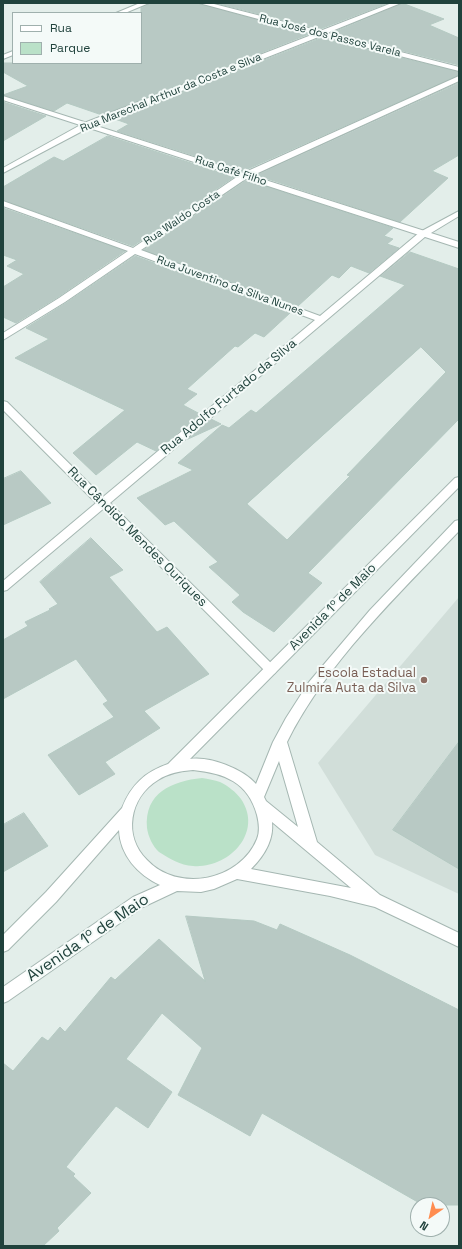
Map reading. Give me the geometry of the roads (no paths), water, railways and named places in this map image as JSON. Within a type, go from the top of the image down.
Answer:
[{"type":"street","points":[[122,12],[146,3]]},
{"type":"street","name":"Rua José dos Passos Varela","points":[[202,3],[459,69]]},
{"type":"street","name":"Rua Marechal Arthur da Costa e Silva","points":[[3,171],[87,125],[398,3]]},
{"type":"street","name":"Rua Waldo Costa","points":[[3,337],[134,251],[244,176],[459,78]]},
{"type":"street","name":"Rua Café Filho","points":[[3,98],[459,245]]},
{"type":"street","name":"Rua Juventino da Silva Nunes","points":[[3,203],[321,319]]},
{"type":"street","name":"Rua Adolfo Furtado da Silva","points":[[3,587],[423,234],[459,214]]},
{"type":"street","name":"Rua Cândido Mendes Ouriques","points":[[3,404],[271,670]]},
{"type":"street","name":"Avenida 1º de Maio","points":[[173,767],[459,481]]},
{"type":"street","points":[[126,812],[125,830],[129,848],[140,864],[156,877],[176,884],[197,886],[219,882],[237,873],[253,859],[263,842],[266,824],[260,801],[280,742],[292,718],[312,685],[374,613],[459,524]]},
{"type":"street","points":[[280,742],[311,847]]},
{"type":"street","points":[[3,944],[51,897],[126,812],[136,792],[152,777],[173,767],[193,764],[213,766],[231,772],[246,782],[260,801],[311,847],[377,901]]},
{"type":"street","points":[[237,873],[377,901],[459,940]]},
{"type":"street","name":"Avenida 1º de Maio","points":[[3,996],[138,902],[176,884]]},
{"type":"place","name":"Escola Estadual Zulmira Auta da Silva","points":[[424,680]]}]
